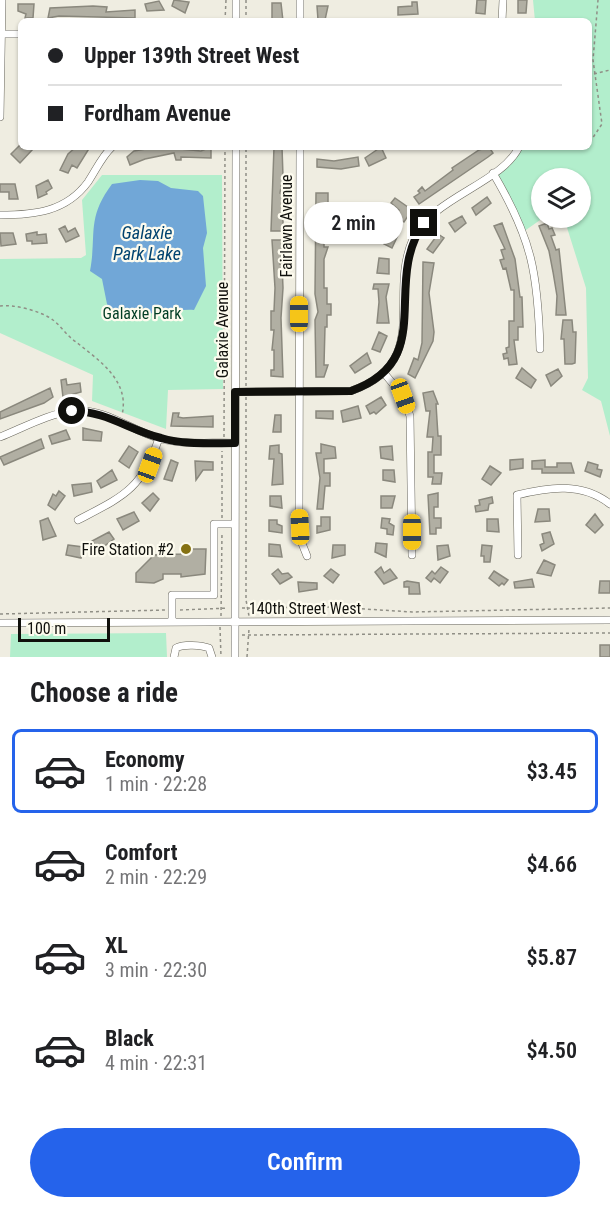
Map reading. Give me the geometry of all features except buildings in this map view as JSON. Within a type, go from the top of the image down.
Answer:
[{"type":"street","points":[[0,117],[2,0]]},
{"type":"street","points":[[236,0],[236,18]]},
{"type":"street","points":[[300,0],[300,18]]},
{"type":"street","points":[[502,18],[503,0]]},
{"type":"street","points":[[2,34],[18,34]]},
{"type":"street","points":[[0,215],[36,213],[62,205],[87,183],[110,150]]},
{"type":"street","name":"Galaxie Avenue","points":[[235,657],[236,150]]},
{"type":"street","name":"Fairlawn Avenue","points":[[300,150],[299,514],[301,541],[308,556]]},
{"type":"street","points":[[235,392],[351,391],[367,385],[384,373],[397,357],[404,338],[406,264],[415,236],[435,212],[493,173],[516,150]]},
{"type":"street","points":[[493,173],[515,211],[531,254],[538,295],[540,349]]},
{"type":"street","points":[[384,373],[403,396],[410,416],[412,555]]},
{"type":"street","points":[[0,437],[52,416],[87,411],[103,414],[159,438],[182,442],[235,443]]},
{"type":"street","points":[[78,520],[117,500],[134,487],[150,465],[159,438]]},
{"type":"street","points":[[518,555],[517,495],[540,489],[577,489],[598,495],[610,504]]},
{"type":"street","points":[[171,622],[172,595],[214,595],[214,524],[235,524]]},
{"type":"street","name":"140th Street West","points":[[0,623],[610,620]]},
{"type":"street","points":[[174,657],[176,648],[180,646],[204,646],[209,648],[212,657]]},
{"type":"path","points":[[225,18],[226,0]]},
{"type":"path","points":[[246,0],[246,18]]},
{"type":"path","points":[[592,139],[602,124],[594,74],[598,0]]},
{"type":"path","points":[[594,74],[610,69]]},
{"type":"path","points":[[0,614],[214,610],[223,606],[225,150]]},
{"type":"path","points":[[246,150],[246,600],[249,608],[333,607],[412,612],[610,608]]},
{"type":"path","points":[[0,306],[35,312],[53,319],[64,333],[100,360],[123,392],[126,404],[122,416]]},
{"type":"path","points":[[247,657],[249,634],[610,633]]},
{"type":"path","points":[[220,638],[221,657]]},
{"type":"green space","points":[[533,0],[610,0],[610,436],[601,401],[582,390],[588,378],[586,288],[567,228],[591,228],[591,168],[531,168],[531,226],[523,232],[493,173],[516,150],[592,150],[592,18],[535,18]]},
{"type":"green space","name":"Galaxie Park","points":[[102,175],[222,175],[223,389],[168,390],[166,429],[92,401],[93,375],[0,333],[0,259],[81,258],[86,255],[82,200]]},
{"type":"green space","points":[[166,633],[167,657],[10,657],[11,634]]},
{"type":"water","name":"Galaxie Park Lake","points":[[140,180],[158,181],[171,188],[198,191],[203,196],[207,233],[203,248],[206,286],[194,310],[137,315],[116,313],[108,309],[102,279],[90,271],[95,217],[104,196],[112,184]]},
{"type":"place","name":"Fire Station #2","points":[[186,549]]},
{"type":"route","points":[[72,411],[103,414],[159,438],[182,442],[235,443],[235,392],[351,391],[367,385],[384,373],[397,357],[404,338],[406,264],[415,236],[424,223]]}]
